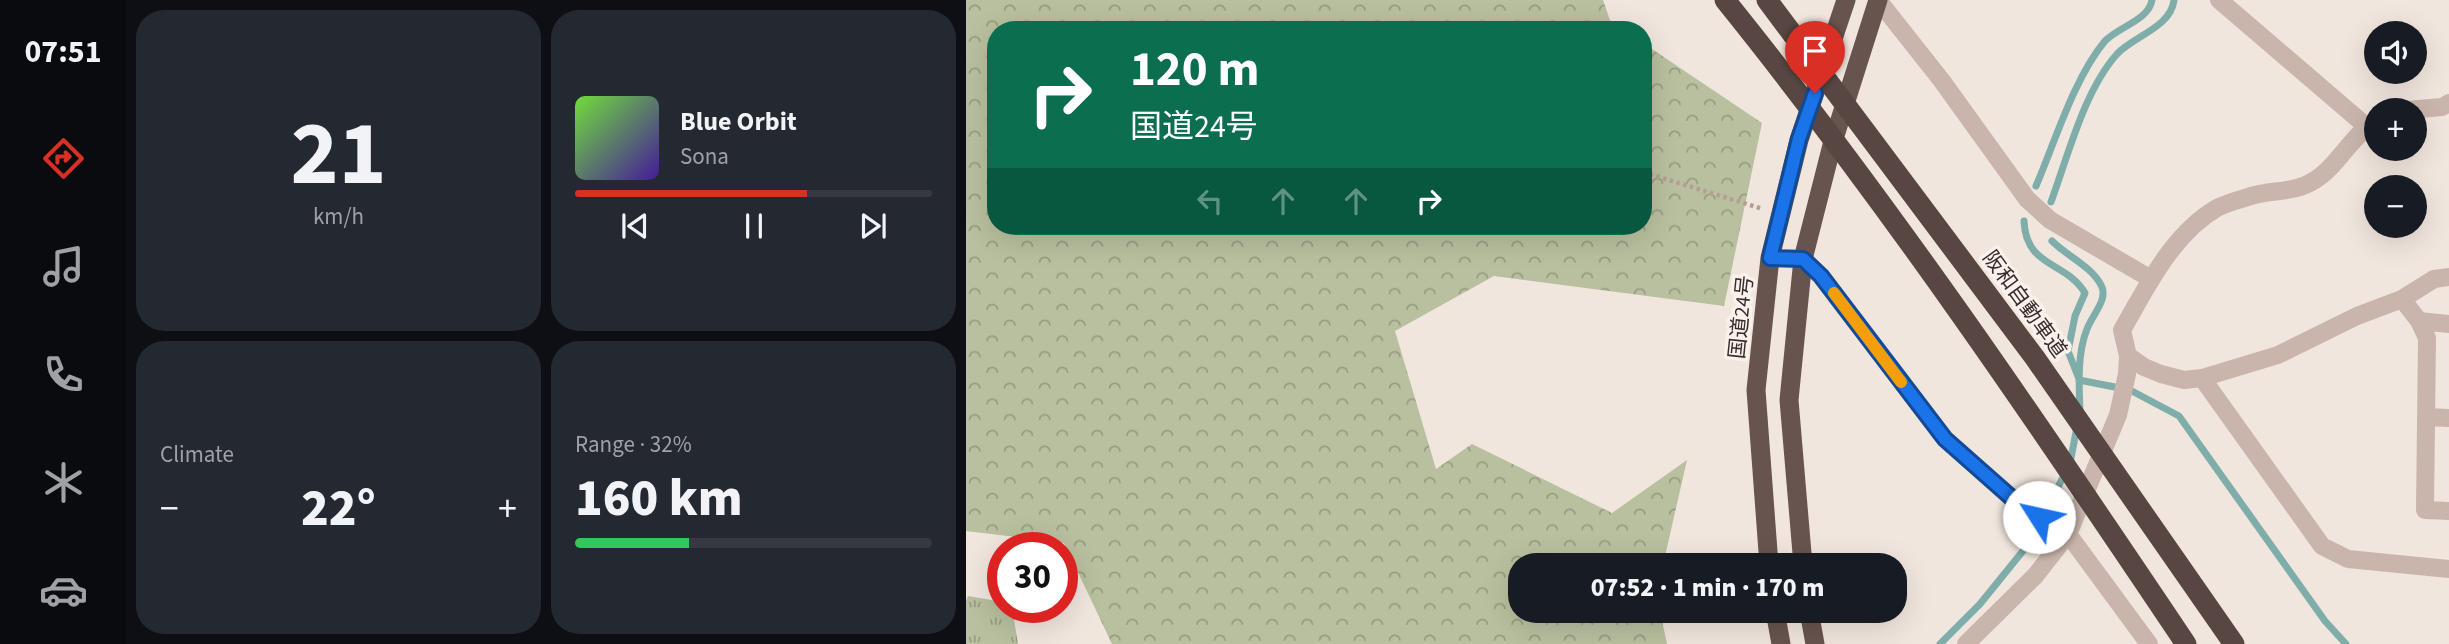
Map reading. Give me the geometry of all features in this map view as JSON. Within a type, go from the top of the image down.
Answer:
[{"type":"highway","points":[[1725,0],[1776,62],[1857,170],[2015,389],[2186,644]]},
{"type":"highway","name":"阪和自動車道","points":[[1767,0],[2035,358],[2234,644]]},
{"type":"highway","name":"国道24号","points":[[1768,553],[1756,390],[1770,258],[1799,139],[1846,0]]},
{"type":"highway","points":[[1801,553],[1789,400],[1803,259],[1832,145],[1878,0]]},
{"type":"highway","points":[[1777,623],[1781,644]]},
{"type":"highway","points":[[1811,623],[1815,644]]},
{"type":"street","points":[[1878,0],[2027,199],[2050,220],[2151,279]]},
{"type":"street","points":[[2219,0],[2364,117]]},
{"type":"street","points":[[2427,108],[2442,107],[2449,103]]},
{"type":"street","points":[[1966,644],[2035,576],[2062,531],[2118,415],[2128,356],[2122,330],[2151,279],[2182,236],[2218,207],[2254,195],[2292,191],[2317,180],[2364,130]]},
{"type":"street","points":[[1770,258],[1803,259],[1821,276],[1945,439],[2022,507],[2062,531],[2149,644]]},
{"type":"street","points":[[2128,356],[2161,374],[2184,380],[2202,378],[2278,355],[2357,316],[2402,299],[2434,279],[2449,277]]},
{"type":"street","points":[[2402,299],[2419,321],[2427,338],[2425,510],[2449,511]]},
{"type":"street","points":[[2419,321],[2449,324]]},
{"type":"street","points":[[2202,378],[2322,546],[2348,559],[2449,569]]},
{"type":"street","points":[[2426,417],[2449,418]]},
{"type":"path","points":[[1652,175],[1780,215]]},
{"type":"green space","points":[[966,0],[1603,0],[1611,21],[987,21],[987,235],[1652,235],[1652,49],[1762,123],[1724,306],[1494,276],[1395,331],[1436,469],[1472,444],[1612,513],[1687,460],[1666,553],[1508,553],[1508,623],[1663,623],[1667,644],[1112,644],[1078,572],[1078,532],[987,534],[966,531]]},
{"type":"green space","points":[[968,596],[987,599],[987,623],[1015,623],[1018,644],[966,644]]},
{"type":"waterway","points":[[2036,186],[2066,111],[2094,56],[2105,41],[2145,13],[2152,0]]},
{"type":"waterway","points":[[2051,202],[2086,105],[2105,69],[2124,48],[2159,24],[2166,17],[2174,0]]},
{"type":"waterway","points":[[2024,221],[2026,236],[2032,248],[2048,263],[2068,275],[2085,293],[2075,316],[2068,351],[2079,379]]},
{"type":"waterway","points":[[2052,241],[2091,272],[2103,290],[2082,349],[2079,370],[2080,411]]},
{"type":"waterway","points":[[2079,380],[2130,390],[2179,416],[2325,621],[2346,644]]},
{"type":"waterway","points":[[1940,644],[1980,604],[2031,541],[2070,463],[2077,427]]},
{"type":"slow traffic","points":[[1834,293],[1901,382]]},
{"type":"route","points":[[1815,93],[1799,139],[1770,258],[1803,259],[1821,276],[1945,439],[2022,507],[2039,517]]}]
